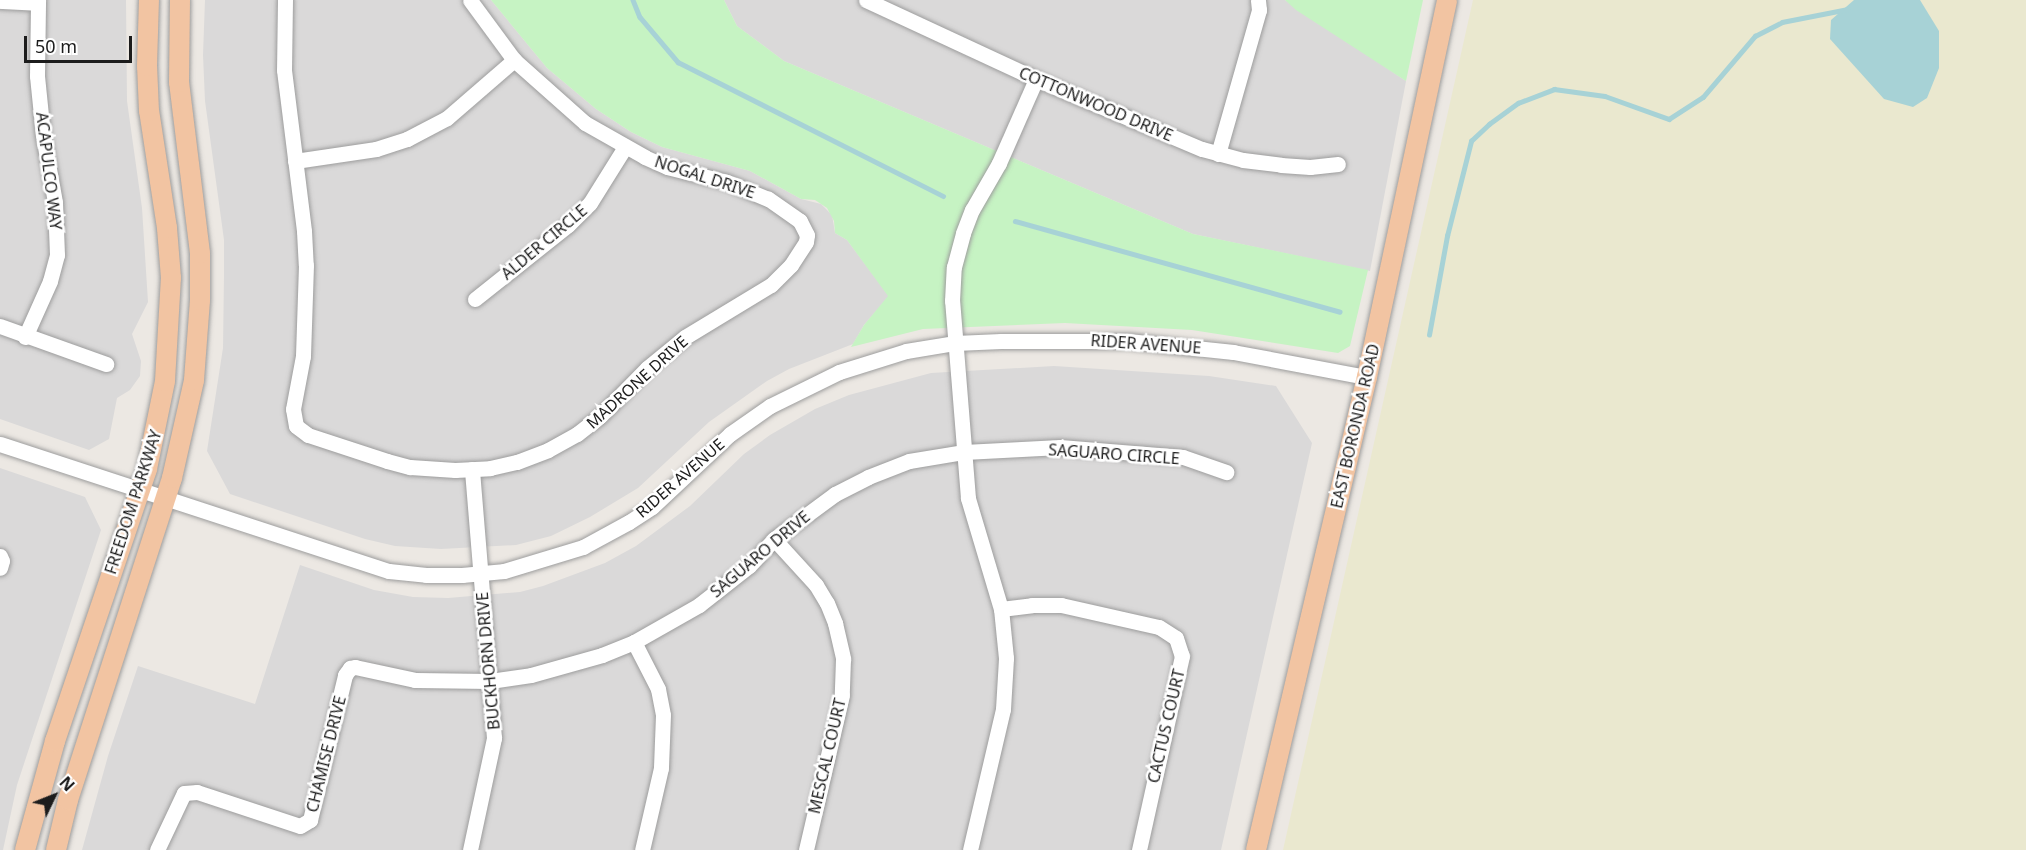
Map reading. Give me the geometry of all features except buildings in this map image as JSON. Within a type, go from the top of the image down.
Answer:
[{"type":"main road","name":"FREEDOM PARKWAY","points":[[25,850],[55,741],[140,489],[152,448],[165,381],[171,278],[167,228],[149,111],[147,66],[149,0]]},
{"type":"main road","name":"FREEDOM PARKWAY","points":[[56,850],[72,790],[166,499],[191,399],[200,300],[200,253],[179,82],[180,0]]},
{"type":"main road","name":"EAST BORONDA ROAD","points":[[1256,850],[1367,378],[1447,0]]},
{"type":"street","name":"MADRONE DRIVE","points":[[285,0],[284,70],[304,231],[306,286],[303,356],[293,409],[296,426],[308,435],[410,467],[472,470],[533,457],[577,434],[600,416],[647,368],[685,338],[771,285],[790,265],[806,242],[807,235]]},
{"type":"street","name":"NOGAL DRIVE","points":[[470,0],[514,60],[568,110],[625,147],[667,167],[754,192],[800,221],[807,235]]},
{"type":"street","name":"COTTONWOOD DRIVE","points":[[866,0],[1036,79],[1183,142],[1218,154],[1281,165],[1310,167],[1338,164]]},
{"type":"street","points":[[1218,154],[1259,10],[1258,0]]},
{"type":"street","points":[[0,1],[38,2]]},
{"type":"street","name":"ACAPULCO WAY","points":[[26,337],[50,281],[57,255],[57,228],[37,76],[38,2]]},
{"type":"street","points":[[295,160],[376,148],[407,139],[447,118],[514,60]]},
{"type":"street","points":[[970,850],[1006,683],[1006,634],[1002,609],[968,498],[952,286],[963,233],[999,163],[1036,79]]},
{"type":"street","name":"ALDER CIRCLE","points":[[475,299],[568,225],[590,203],[625,147]]},
{"type":"street","points":[[0,326],[26,337],[106,363]]},
{"type":"street","name":"RIDER AVENUE","points":[[0,444],[389,571],[426,575],[481,574],[554,558],[583,547],[622,526],[668,493],[730,434],[770,406],[812,383],[884,357],[955,343],[1060,339],[1166,344],[1274,358],[1367,378]]},
{"type":"street","name":"SAGUARO CIRCLE","points":[[964,452],[1060,447],[1183,457],[1226,472]]},
{"type":"street","name":"SAGUARO DRIVE","points":[[489,681],[559,668],[634,642],[699,605],[726,586],[774,538],[835,494],[868,477],[909,461],[964,452]]},
{"type":"street","name":"BUCKHORN DRIVE","points":[[470,850],[494,738],[472,470]]},
{"type":"street","name":"MESCAL COURT","points":[[774,538],[816,585],[827,603],[835,623],[843,659],[842,695],[806,850]]},
{"type":"street","points":[[0,556],[0,568]]},
{"type":"street","name":"CACTUS COURT","points":[[1002,609],[1032,604],[1061,605],[1159,627],[1176,638],[1182,656],[1139,850]]},
{"type":"street","points":[[634,642],[658,689],[663,715],[661,768],[642,850]]},
{"type":"street","name":"CHAMISE DRIVE","points":[[157,850],[177,801],[184,793],[197,792],[300,826],[310,820],[345,675],[350,668],[355,667],[415,680],[489,681]]},
{"type":"shaded area","points":[[0,0],[126,0],[127,101],[142,208],[148,302],[132,334],[141,361],[140,376],[130,390],[117,398],[109,439],[89,450],[0,419]]},
{"type":"shaded area","points":[[205,0],[491,0],[547,68],[596,109],[631,132],[662,147],[750,171],[801,199],[821,204],[832,215],[835,233],[847,240],[889,296],[864,325],[853,344],[789,369],[767,381],[709,422],[638,488],[590,517],[551,536],[516,545],[441,549],[395,546],[365,539],[230,494],[207,451],[223,348],[224,240],[205,101],[203,55]]},
{"type":"shaded area","points":[[724,0],[1285,0],[1406,81],[1370,271],[1193,234],[784,61],[737,26]]},
{"type":"shaded area","points":[[1473,0],[2026,0],[2026,850],[1283,850]]},
{"type":"shaded area","points":[[1054,366],[1209,376],[1276,386],[1312,443],[1221,850],[82,850],[108,756],[138,666],[255,704],[300,565],[374,590],[413,597],[448,598],[520,592],[543,586],[605,563],[636,546],[690,506],[744,454],[770,435],[815,409],[849,395],[931,373]]},
{"type":"shaded area","points":[[0,468],[85,497],[101,530],[17,785],[3,850],[0,850]]},
{"type":"green space","points":[[491,0],[724,0],[737,26],[784,61],[1193,234],[1368,270],[1350,346],[1338,353],[1192,330],[1065,323],[923,329],[851,347],[864,325],[888,296],[847,240],[835,233],[834,221],[827,208],[815,200],[801,199],[750,171],[662,147],[631,132],[596,109],[547,68]]},
{"type":"green space","points":[[1285,0],[1423,0],[1406,81],[1296,10]]},
{"type":"water","points":[[1854,0],[1920,0],[1939,31],[1939,68],[1927,98],[1913,107],[1884,99],[1830,39],[1831,20]]},
{"type":"waterway","points":[[633,0],[640,17],[678,62],[943,196]]},
{"type":"waterway","points":[[1429,335],[1447,236],[1471,141],[1489,124],[1518,103],[1554,89],[1605,96],[1669,119],[1703,97],[1755,36],[1782,22],[1848,9]]},
{"type":"waterway","points":[[1015,221],[1340,312]]}]
